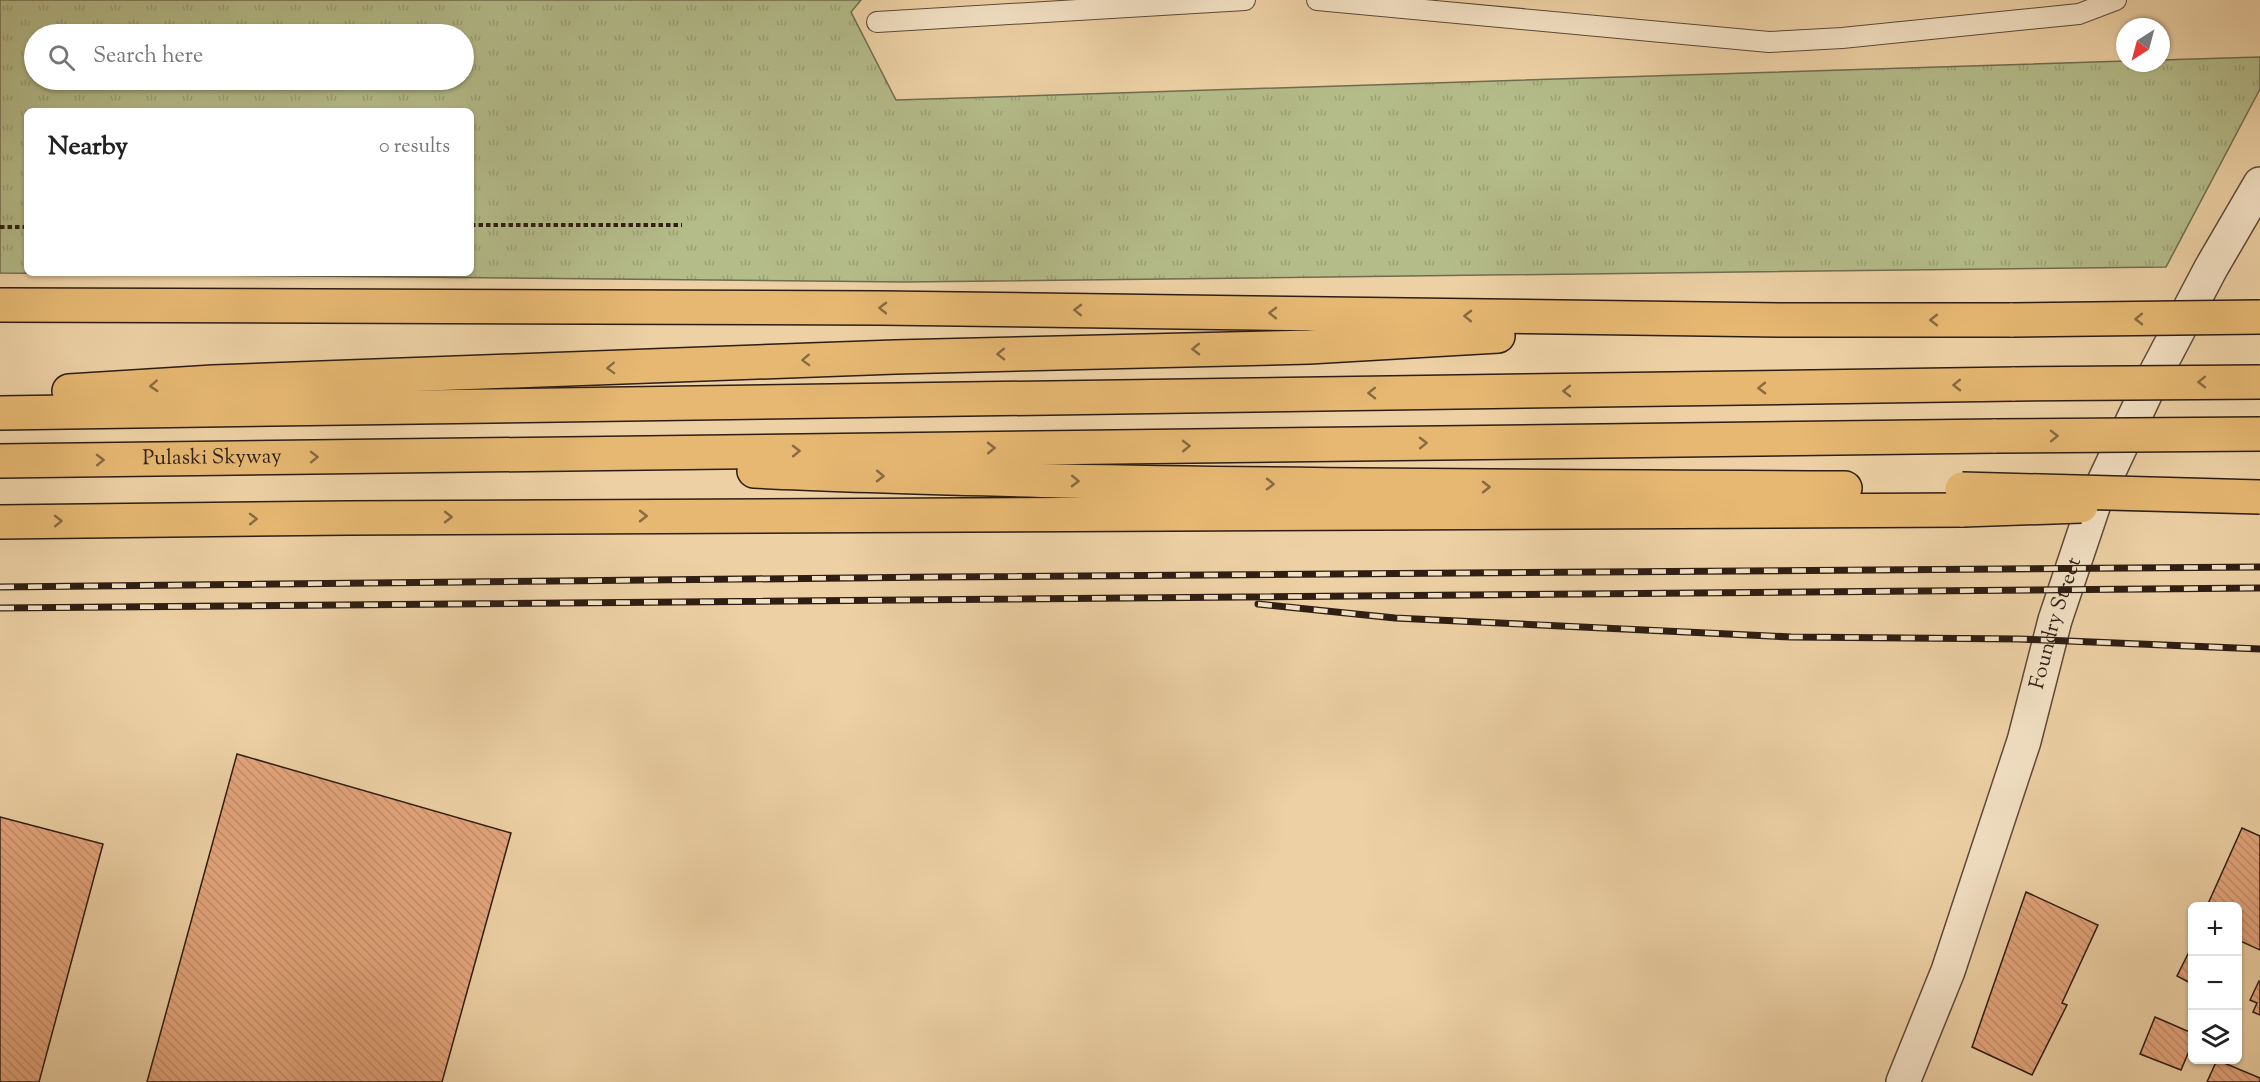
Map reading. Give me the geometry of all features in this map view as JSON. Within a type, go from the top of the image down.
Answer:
[{"type":"highway","points":[[0,305],[881,308],[1779,320],[2260,317]]},
{"type":"highway","points":[[0,413],[213,396],[895,357],[1309,347],[1779,320]]},
{"type":"highway","points":[[0,395],[213,396],[2260,382]]},
{"type":"highway","points":[[423,455],[2260,434]]},
{"type":"highway","points":[[423,455],[834,475],[1107,482],[1415,486],[1962,500]]},
{"type":"highway","name":"Pulaski Skyway","points":[[0,461],[423,455]]},
{"type":"highway","points":[[0,522],[2260,498]]},
{"type":"street","name":"Foundry Street","points":[[1903,1082],[1947,972],[2024,741],[2055,621],[2095,501],[2149,386],[2211,268],[2260,184]]},
{"type":"lane","points":[[877,22],[1245,0]]},
{"type":"lane","points":[[1317,0],[1769,42],[1842,38],[2079,14],[2116,0]]},
{"type":"path","points":[[474,225],[682,225]]},
{"type":"path","points":[[0,227],[24,227]]},
{"type":"green space","points":[[0,0],[861,0],[851,12],[896,100],[2116,61],[2116,72],[2170,72],[2170,60],[2260,57],[2260,89],[2166,267],[905,282],[302,276],[474,276],[474,108],[24,108],[24,273],[0,273]]},
{"type":"building","points":[[237,754],[511,833],[442,1082],[147,1082]]},
{"type":"building","points":[[0,817],[103,844],[39,1082],[0,1082]]},
{"type":"building","points":[[2242,828],[2260,836],[2260,950],[2242,942],[2242,902],[2209,902]]},
{"type":"building","points":[[2026,892],[2098,925],[2062,1003],[2067,1005],[2032,1075],[1972,1047]]},
{"type":"building","points":[[2188,954],[2188,982],[2177,976]]},
{"type":"building","points":[[2259,981],[2260,1015],[2253,1012],[2257,1003],[2250,1000]]},
{"type":"building","points":[[2155,1017],[2188,1031],[2188,1053],[2181,1070],[2140,1054]]},
{"type":"building","points":[[2215,1064],[2227,1064],[2260,1078],[2260,1082],[2207,1082]]},
{"type":"railway","points":[[0,587],[2260,567]]},
{"type":"railway","points":[[0,608],[2260,588]]},
{"type":"railway","points":[[1258,604],[1395,618],[1791,637],[2019,639],[2260,649]]}]
